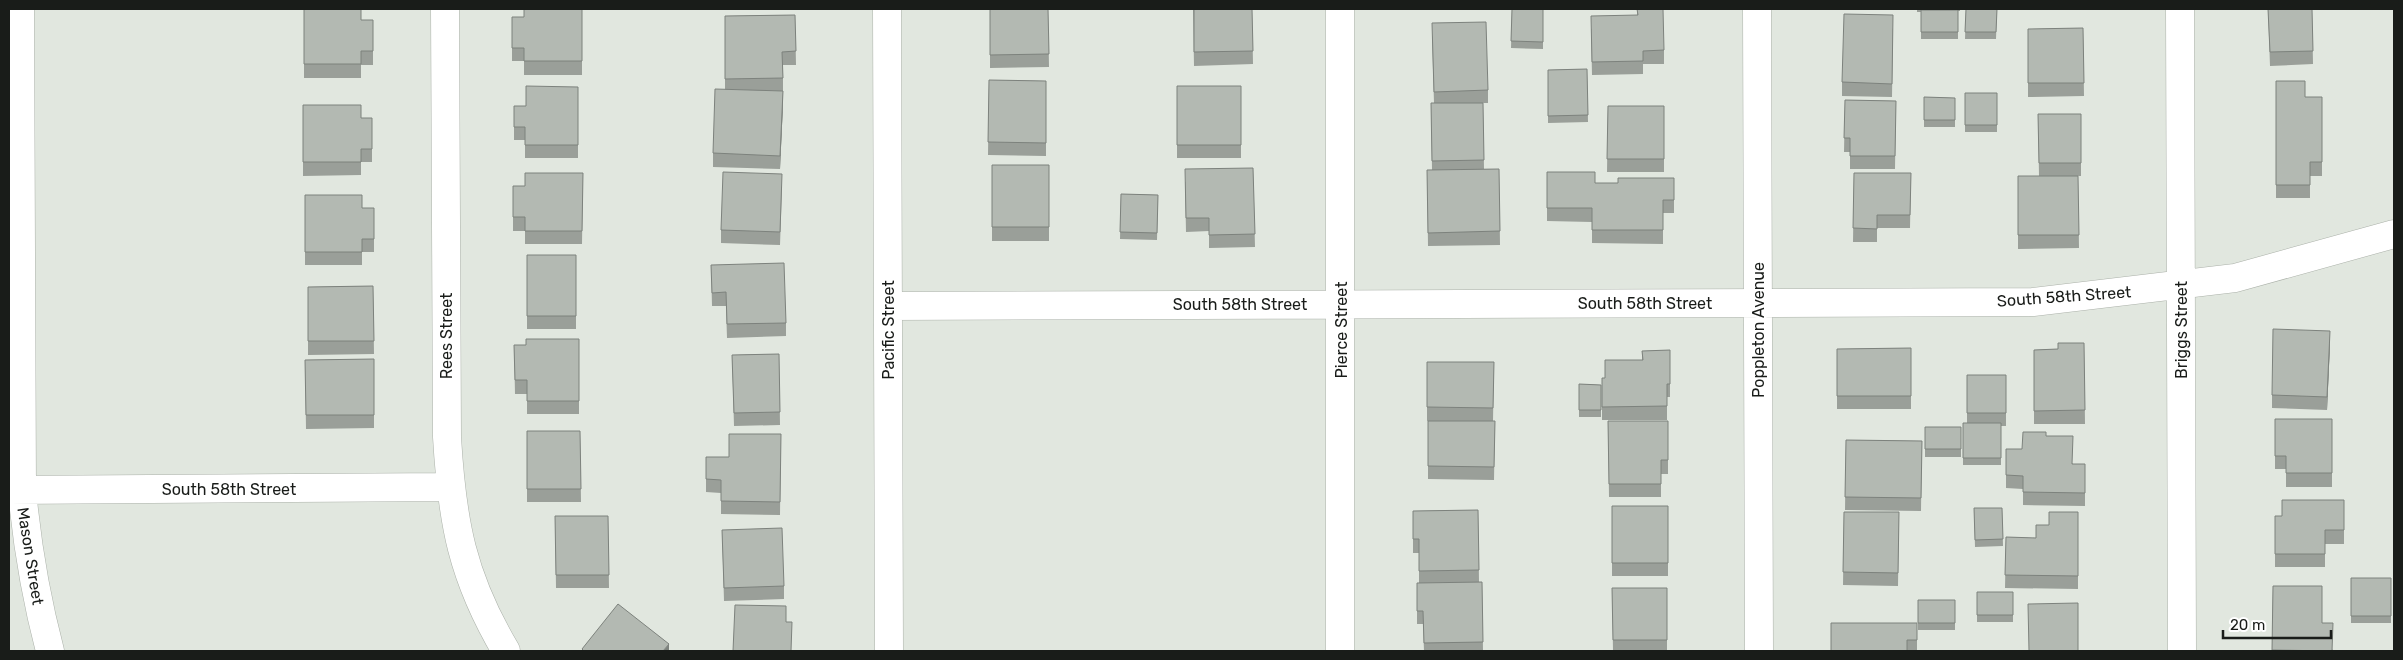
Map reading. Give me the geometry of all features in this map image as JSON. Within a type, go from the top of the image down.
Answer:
[{"type":"street","name":"Mason Street","points":[[20,9],[15,490],[36,596],[50,651]]},
{"type":"street","name":"Rees Street","points":[[445,9],[447,427],[450,487],[461,551],[476,593],[506,651]]},
{"type":"street","name":"Pacific Street","points":[[887,9],[889,651]]},
{"type":"street","name":"Pierce Street","points":[[1340,9],[1340,651]]},
{"type":"street","name":"Poppleton Avenue","points":[[1757,9],[1759,651]]},
{"type":"street","name":"Briggs Street","points":[[2180,9],[2182,651]]},
{"type":"street","name":"South 58th Street","points":[[888,306],[2033,302],[2181,286],[2235,278],[2358,246],[2394,234]]},
{"type":"street","name":"South 58th Street","points":[[15,490],[450,487]]},
{"type":"building","points":[[304,9],[361,9],[361,20],[373,20],[373,51],[361,51],[361,64],[304,64]]},
{"type":"building","points":[[524,9],[582,9],[582,61],[524,61],[524,48],[512,48],[512,17],[524,17]]},
{"type":"building","points":[[990,9],[1048,9],[1049,54],[990,55]]},
{"type":"building","points":[[1194,9],[1252,9],[1253,51],[1194,52]]},
{"type":"building","points":[[1512,9],[1543,9],[1543,42],[1511,41]]},
{"type":"building","points":[[1637,9],[1663,9],[1664,50],[1643,51],[1643,61],[1592,62],[1591,16],[1638,15]]},
{"type":"building","points":[[1966,9],[1997,9],[1996,32],[1965,32]]},
{"type":"building","points":[[2268,9],[2312,9],[2313,51],[2270,52]]},
{"type":"building","points":[[1921,10],[1958,10],[1958,32],[1921,32]]},
{"type":"building","points":[[1844,14],[1893,15],[1892,84],[1842,82]]},
{"type":"building","points":[[795,15],[796,51],[782,52],[783,78],[725,79],[725,16]]},
{"type":"building","points":[[1486,22],[1488,90],[1434,92],[1432,23]]},
{"type":"building","points":[[2083,28],[2084,83],[2028,83],[2028,29]]},
{"type":"building","points":[[1587,69],[1588,115],[1548,116],[1548,70]]},
{"type":"building","points":[[989,80],[1046,81],[1046,143],[988,142]]},
{"type":"building","points":[[2276,81],[2305,81],[2305,97],[2322,97],[2322,162],[2310,162],[2310,185],[2276,185]]},
{"type":"building","points":[[526,86],[578,87],[578,145],[525,145],[525,127],[514,127],[514,106],[526,106]]},
{"type":"building","points":[[1177,86],[1241,86],[1241,145],[1177,145]]},
{"type":"building","points":[[715,89],[783,91],[780,156],[713,153]]},
{"type":"building","points":[[1965,93],[1997,93],[1997,125],[1965,125]]},
{"type":"building","points":[[1924,97],[1955,98],[1955,120],[1924,120]]},
{"type":"building","points":[[1845,100],[1896,101],[1895,156],[1850,156],[1850,138],[1844,138]]},
{"type":"building","points":[[1431,103],[1483,103],[1484,160],[1432,161]]},
{"type":"building","points":[[303,105],[361,105],[361,118],[372,118],[372,149],[361,149],[361,162],[303,162]]},
{"type":"building","points":[[1608,106],[1664,106],[1664,159],[1607,159]]},
{"type":"building","points":[[2038,114],[2081,114],[2081,163],[2039,163]]},
{"type":"building","points":[[992,165],[1049,165],[1049,227],[992,227]]},
{"type":"building","points":[[1253,168],[1255,234],[1209,235],[1209,218],[1186,218],[1185,169]]},
{"type":"building","points":[[1499,169],[1500,231],[1428,233],[1427,170]]},
{"type":"building","points":[[723,172],[782,174],[780,232],[721,230]]},
{"type":"building","points":[[1547,172],[1595,172],[1595,183],[1618,183],[1618,178],[1674,178],[1674,200],[1663,200],[1663,230],[1592,230],[1592,208],[1547,208]]},
{"type":"building","points":[[525,173],[583,173],[582,231],[525,231],[525,217],[513,217],[513,186],[525,186]]},
{"type":"building","points":[[1854,173],[1911,173],[1910,215],[1877,215],[1877,229],[1853,228]]},
{"type":"building","points":[[2018,176],[2078,176],[2079,235],[2018,235]]},
{"type":"building","points":[[1121,194],[1158,195],[1157,233],[1120,232]]},
{"type":"building","points":[[305,195],[362,195],[362,208],[374,208],[374,239],[362,239],[362,252],[305,252]]},
{"type":"building","points":[[527,255],[576,255],[576,316],[527,316]]},
{"type":"building","points":[[784,263],[786,323],[727,324],[726,292],[712,293],[711,265]]},
{"type":"building","points":[[373,286],[374,341],[308,341],[308,287]]},
{"type":"building","points":[[2273,329],[2330,331],[2327,397],[2272,395]]},
{"type":"building","points":[[526,339],[579,339],[579,401],[527,401],[527,380],[515,380],[514,345],[526,345]]},
{"type":"building","points":[[2058,343],[2084,343],[2085,410],[2034,411],[2034,350],[2058,349]]},
{"type":"building","points":[[1911,348],[1911,396],[1837,396],[1837,349]]},
{"type":"building","points":[[1670,350],[1670,384],[1667,384],[1667,406],[1602,407],[1602,378],[1605,378],[1605,360],[1643,360],[1642,351]]},
{"type":"building","points":[[779,354],[780,412],[734,413],[732,355]]},
{"type":"building","points":[[374,359],[374,415],[306,415],[305,360]]},
{"type":"building","points":[[1427,362],[1494,362],[1493,408],[1427,407]]},
{"type":"building","points":[[1967,375],[2006,375],[2006,413],[1967,413]]},
{"type":"building","points":[[1579,384],[1601,385],[1601,410],[1579,410]]},
{"type":"building","points":[[2275,419],[2332,419],[2332,473],[2286,473],[2286,456],[2275,456]]},
{"type":"building","points":[[1428,421],[1495,421],[1494,467],[1428,466]]},
{"type":"building","points":[[1608,421],[1668,421],[1668,460],[1661,460],[1661,484],[1609,484]]},
{"type":"building","points":[[1963,423],[2001,423],[2001,458],[1963,458]]},
{"type":"building","points":[[1925,427],[1961,427],[1961,449],[1925,449]]},
{"type":"building","points":[[527,431],[580,431],[581,489],[527,489]]},
{"type":"building","points":[[2023,432],[2046,432],[2046,436],[2073,436],[2072,464],[2085,464],[2085,493],[2023,492],[2023,476],[2006,475],[2006,449],[2022,449]]},
{"type":"building","points":[[729,434],[781,434],[780,502],[721,501],[721,480],[706,479],[706,457],[729,457]]},
{"type":"building","points":[[1846,440],[1922,441],[1921,498],[1845,497]]},
{"type":"building","points":[[2282,500],[2344,500],[2344,530],[2325,530],[2325,554],[2275,554],[2275,516],[2282,516]]},
{"type":"building","points":[[1612,506],[1668,506],[1668,563],[1612,563]]},
{"type":"building","points":[[1974,508],[2002,508],[2003,539],[1975,540]]},
{"type":"building","points":[[1478,510],[1479,570],[1419,571],[1419,539],[1413,539],[1413,511]]},
{"type":"building","points":[[1844,512],[1899,512],[1898,573],[1843,572]]},
{"type":"building","points":[[2049,512],[2078,512],[2078,576],[2005,575],[2006,537],[2036,538],[2036,525],[2049,525]]},
{"type":"building","points":[[555,516],[608,516],[609,575],[556,575]]},
{"type":"building","points":[[782,528],[784,586],[724,588],[722,530]]},
{"type":"building","points":[[2351,578],[2391,578],[2391,616],[2351,616]]},
{"type":"building","points":[[1482,582],[1483,642],[1424,643],[1423,611],[1417,611],[1417,583]]},
{"type":"building","points":[[2273,586],[2322,586],[2322,623],[2333,623],[2332,651],[2272,650]]},
{"type":"building","points":[[1612,588],[1667,588],[1667,640],[1613,640]]},
{"type":"building","points":[[1977,592],[2013,592],[2013,615],[1977,615]]},
{"type":"building","points":[[1918,600],[1955,600],[1955,623],[1918,623]]},
{"type":"building","points":[[2078,603],[2078,651],[2029,651],[2028,604]]},
{"type":"building","points":[[618,604],[669,644],[663,651],[584,651],[582,649]]},
{"type":"building","points":[[735,605],[786,606],[786,622],[792,622],[791,651],[733,651]]},
{"type":"building","points":[[1831,623],[1917,623],[1917,640],[1907,640],[1907,651],[1831,651]]}]
